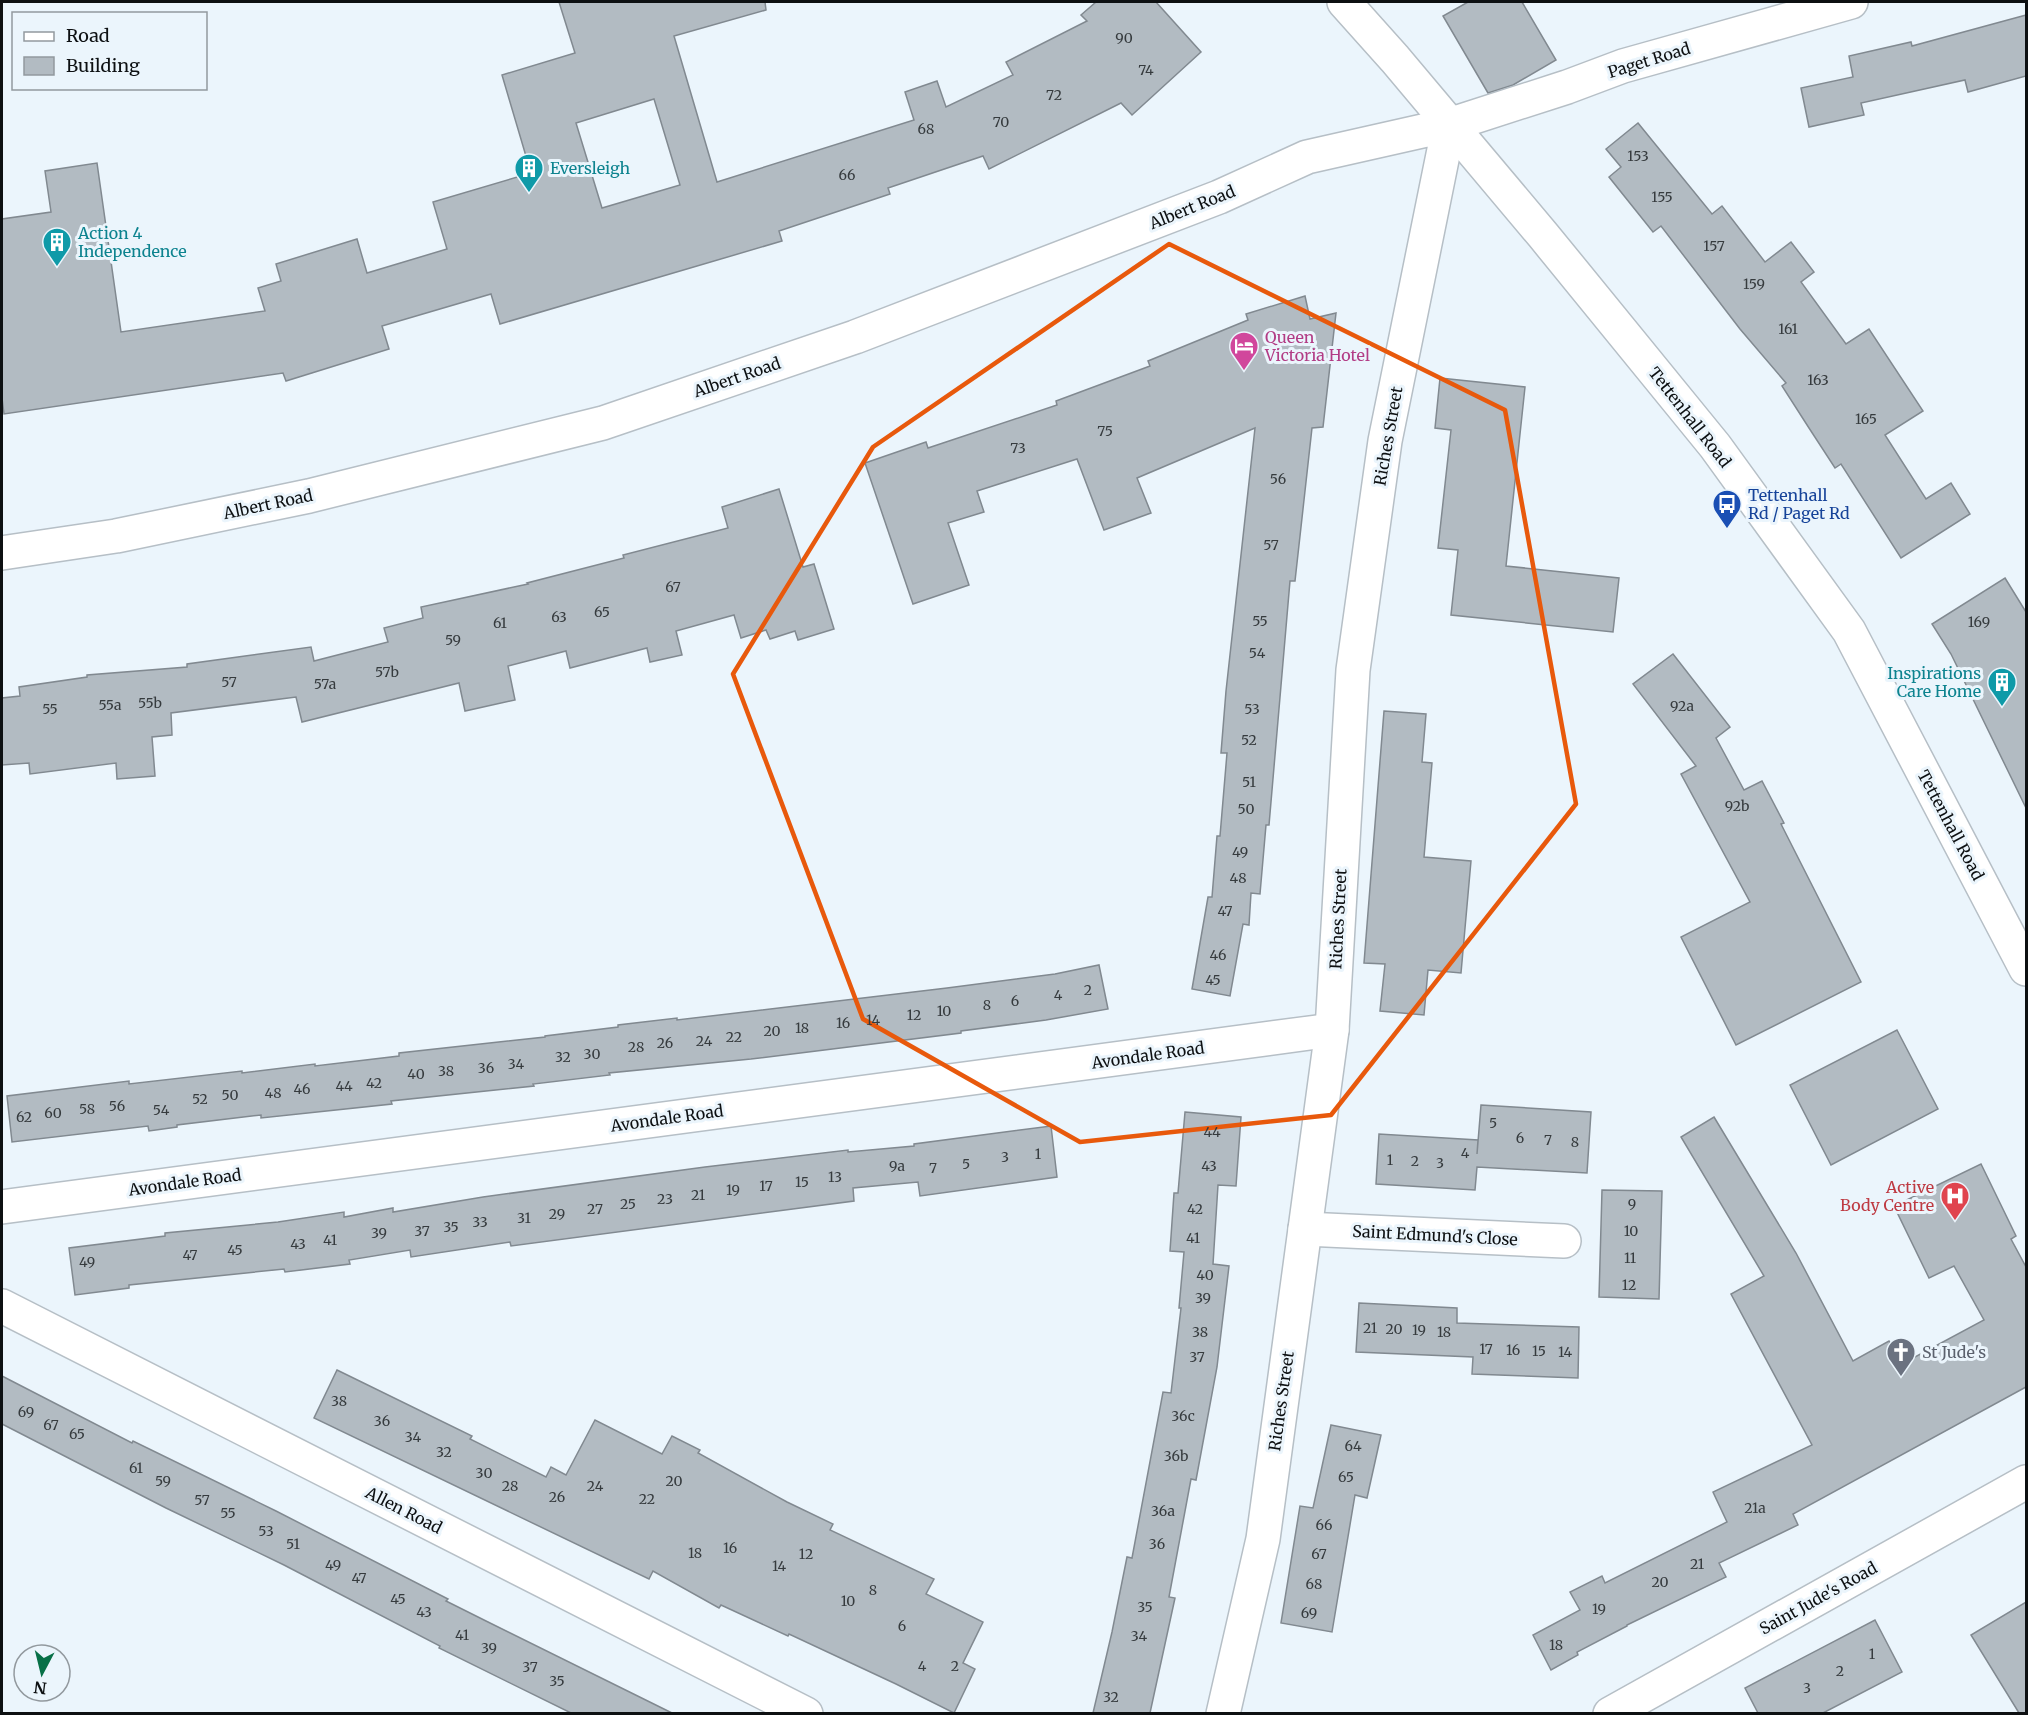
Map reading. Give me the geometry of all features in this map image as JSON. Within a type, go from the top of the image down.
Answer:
[{"type":"main road","name":"Tettenhall Road","points":[[1344,2],[1543,235],[1715,446],[1849,631],[2026,969]]},
{"type":"main road","name":"Paget Road","points":[[1449,125],[1568,87],[1623,66],[1851,2]]},
{"type":"main road","name":"Albert Road","points":[[2,553],[116,536],[309,496],[603,423],[855,337],[1219,197],[1307,157],[1449,125]]},
{"type":"main road","name":"Riches Street","points":[[1223,1713],[1263,1539],[1332,1030],[1353,670],[1385,441],[1449,125]]},
{"type":"main road","name":"Avondale Road","points":[[2,1206],[1332,1030]]},
{"type":"main road","name":"Saint Edmund's Close","points":[[1305,1229],[1564,1241]]},
{"type":"main road","name":"Allen Road","points":[[2,1306],[806,1713]]},
{"type":"main road","name":"Saint Jude's Road","points":[[1610,1713],[2026,1482]]},
{"type":"highlighted area","points":[[1169,244],[1505,410],[1576,804],[1331,1115],[1080,1142],[863,1019],[733,674],[873,447]]},
{"type":"building","points":[[559,2],[765,2],[766,10],[674,36],[717,182],[914,120],[905,92],[937,81],[946,107],[1013,75],[1006,62],[1087,21],[1081,15],[1096,2],[1156,2],[1201,52],[1132,115],[1121,103],[989,169],[983,156],[888,188],[890,194],[779,231],[782,241],[500,324],[491,294],[382,326],[389,349],[286,381],[283,373],[4,414],[2,398],[2,219],[51,212],[45,171],[97,163],[121,332],[265,311],[258,288],[281,281],[276,264],[357,239],[367,273],[447,249],[433,202],[531,173],[502,75],[575,53]],"holes":[[[654,99],[680,185],[602,208],[576,123]]]},
{"type":"building","points":[[1468,2],[1522,2],[1556,60],[1513,85],[1488,93],[1443,16]]},
{"type":"building","points":[[2026,15],[2026,76],[1968,92],[1965,80],[1861,103],[1864,115],[1809,127],[1801,88],[1853,77],[1849,56],[1911,42],[1912,46]]},
{"type":"building","points":[[1638,123],[1712,214],[1722,206],[1765,262],[1791,242],[1814,272],[1801,282],[1846,344],[1869,329],[1923,411],[1885,435],[1926,499],[1951,483],[1970,514],[1901,558],[1841,464],[1835,468],[1782,386],[1786,383],[1740,329],[1661,226],[1653,232],[1609,177],[1621,167],[1606,149]]},
{"type":"building","points":[[1305,296],[1310,319],[1336,313],[1323,427],[1312,428],[1295,581],[1290,581],[1269,825],[1266,825],[1260,894],[1251,893],[1249,925],[1243,924],[1230,996],[1192,989],[1208,897],[1212,897],[1217,836],[1220,836],[1227,753],[1221,753],[1226,691],[1255,428],[1137,478],[1151,513],[1104,530],[1077,459],[977,491],[984,512],[948,523],[969,585],[913,604],[865,463],[926,442],[928,448],[1057,405],[1056,401],[1150,366],[1148,361],[1248,320],[1246,314]]},
{"type":"building","points":[[1440,378],[1525,387],[1506,566],[1619,578],[1613,632],[1451,615],[1458,550],[1438,548],[1451,430],[1435,428]]},
{"type":"building","points":[[779,489],[803,567],[814,564],[834,629],[798,640],[795,631],[770,639],[766,630],[741,638],[734,615],[676,631],[682,655],[650,662],[647,648],[570,668],[566,651],[508,666],[515,700],[465,711],[459,683],[302,722],[296,697],[171,713],[172,735],[152,737],[155,776],[117,779],[116,763],[30,774],[29,763],[2,765],[2,698],[20,696],[19,687],[87,677],[87,675],[187,667],[187,664],[311,647],[314,661],[388,642],[384,628],[423,618],[421,607],[528,584],[624,558],[623,555],[728,528],[722,507]]},
{"type":"building","points":[[2005,578],[2026,612],[2026,808],[1951,654],[1932,624]]},
{"type":"building","points":[[1673,654],[1730,727],[1716,738],[1744,790],[1762,781],[1784,823],[1781,824],[1861,982],[1736,1045],[1681,937],[1750,902],[1681,774],[1696,766],[1633,684]]},
{"type":"building","points":[[1384,711],[1426,714],[1422,762],[1432,763],[1424,857],[1471,861],[1461,973],[1428,970],[1424,1015],[1380,1011],[1385,964],[1364,963]]},
{"type":"building","points":[[1099,965],[1108,1009],[1046,1020],[751,1059],[609,1073],[610,1075],[533,1084],[534,1086],[391,1101],[392,1104],[261,1118],[261,1115],[177,1125],[177,1127],[149,1131],[148,1126],[12,1142],[7,1096],[129,1081],[129,1084],[399,1056],[399,1053],[545,1037],[618,1027],[618,1025],[677,1018],[677,1020],[1055,974]]},
{"type":"building","points":[[1897,1030],[1938,1109],[1831,1165],[1790,1085]]},
{"type":"building","points":[[1481,1105],[1591,1112],[1587,1173],[1477,1167],[1475,1190],[1376,1184],[1379,1134],[1478,1140],[1477,1154]]},
{"type":"building","points":[[1185,1112],[1241,1117],[1236,1186],[1218,1185],[1213,1264],[1229,1266],[1217,1367],[1196,1480],[1191,1479],[1169,1597],[1175,1598],[1150,1713],[1093,1713],[1127,1557],[1132,1558],[1163,1392],[1171,1393],[1181,1308],[1179,1308],[1184,1252],[1170,1251],[1174,1193],[1178,1193]]},
{"type":"building","points":[[1714,1117],[1796,1253],[1853,1361],[1889,1341],[1902,1364],[1984,1320],[1954,1266],[1929,1278],[1894,1206],[1981,1164],[2016,1236],[2011,1239],[2026,1267],[2026,1387],[1793,1514],[1798,1525],[1719,1563],[1726,1577],[1627,1625],[1577,1652],[1578,1655],[1551,1670],[1533,1635],[1580,1610],[1570,1592],[1602,1576],[1605,1583],[1727,1522],[1713,1492],[1812,1445],[1731,1294],[1764,1276],[1681,1137]]},
{"type":"building","points":[[1051,1126],[1057,1177],[920,1196],[918,1182],[853,1188],[854,1201],[511,1246],[510,1242],[411,1257],[410,1250],[349,1260],[350,1264],[285,1272],[284,1269],[129,1285],[129,1288],[75,1295],[69,1248],[165,1236],[165,1233],[278,1222],[344,1212],[344,1217],[393,1208],[393,1212],[483,1197],[705,1167],[848,1150],[848,1152],[914,1146],[914,1144]]},
{"type":"building","points":[[1602,1190],[1662,1191],[1659,1299],[1599,1297]]},
{"type":"building","points":[[1359,1303],[1457,1308],[1457,1323],[1579,1327],[1578,1378],[1472,1374],[1473,1357],[1356,1352]]},
{"type":"building","points":[[337,1370],[472,1436],[470,1439],[546,1477],[551,1467],[566,1475],[595,1420],[662,1454],[672,1436],[700,1450],[698,1453],[787,1502],[833,1524],[830,1530],[934,1579],[926,1594],[983,1622],[963,1663],[975,1669],[954,1713],[789,1634],[788,1636],[721,1605],[719,1608],[653,1571],[649,1579],[314,1418]]},
{"type":"building","points":[[2,1376],[132,1443],[133,1441],[276,1511],[448,1599],[446,1601],[672,1713],[571,1713],[439,1648],[440,1646],[284,1565],[2,1424]]},
{"type":"building","points":[[1331,1425],[1381,1435],[1367,1498],[1355,1495],[1332,1632],[1281,1623],[1300,1506],[1313,1508]]},
{"type":"building","points":[[2026,1602],[2026,1713],[2019,1713],[1971,1635]]},
{"type":"building","points":[[1875,1620],[1902,1672],[1823,1713],[1758,1713],[1745,1688]]},
{"type":"place","name":"Eversleigh","points":[[529,194]]},
{"type":"place","name":"Action 4 Independence","points":[[57,268]]},
{"type":"place","name":"Queen Victoria Hotel","points":[[1244,372]]},
{"type":"place","name":"Tettenhall Rd / Paget Rd","points":[[1727,530]]},
{"type":"place","name":"Inspirations Care Home","points":[[2002,708]]},
{"type":"place","name":"Active Body Centre","points":[[1955,1222]]},
{"type":"place","name":"St Jude's","points":[[1901,1378]]}]
